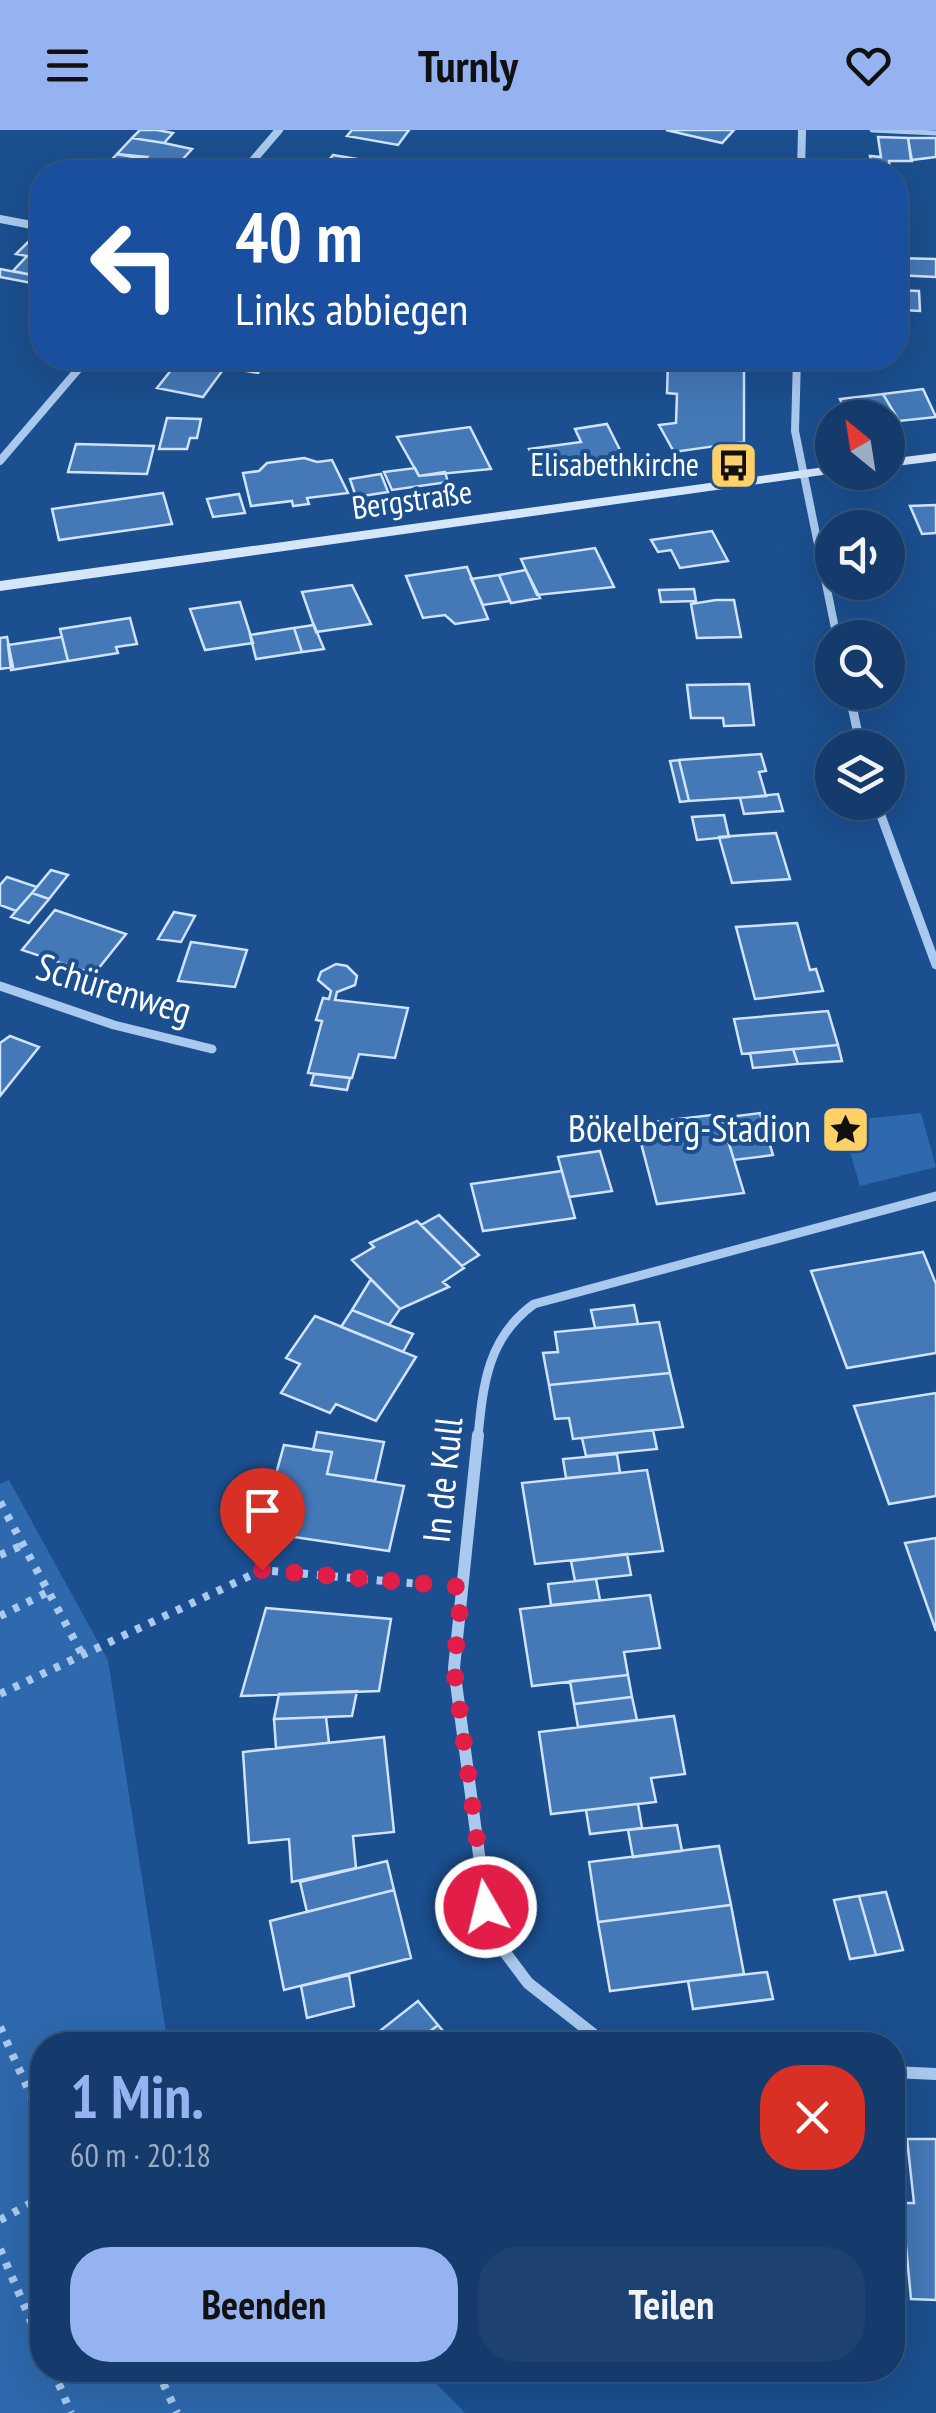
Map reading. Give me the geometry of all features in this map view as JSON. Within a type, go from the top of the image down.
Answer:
[{"type":"main road","points":[[905,461],[936,456]]},
{"type":"main road","name":"Bergstraße","points":[[0,586],[815,472]]},
{"type":"street","points":[[253,160],[279,130]]},
{"type":"street","points":[[801,160],[802,130]]},
{"type":"street","points":[[0,219],[30,224]]},
{"type":"street","points":[[0,460],[78,370]]},
{"type":"street","points":[[796,370],[795,431],[833,620]]},
{"type":"street","points":[[883,820],[936,965]]},
{"type":"street","name":"Schürenweg","points":[[0,986],[114,1025],[212,1049]]},
{"type":"street","name":"In de Kull","points":[[590,2032],[528,1984],[507,1955],[486,1907],[454,1668],[483,1384],[492,1348],[508,1321],[534,1304],[936,1196]]},
{"type":"street","points":[[905,2073],[936,2074]]},
{"type":"lane","points":[[872,130],[936,133]]},
{"type":"path","points":[[0,1502],[82,1654]]},
{"type":"path","points":[[0,1555],[23,1545]]},
{"type":"path","points":[[0,1694],[262,1570],[462,1587]]},
{"type":"path","points":[[0,1616],[49,1592]]},
{"type":"path","points":[[0,2026],[30,2093]]},
{"type":"path","points":[[0,2220],[30,2204]]},
{"type":"path","points":[[0,2249],[30,2319]]},
{"type":"path","points":[[57,2382],[71,2413]]},
{"type":"path","points":[[163,2382],[177,2413]]},
{"type":"shaded area","points":[[921,1113],[936,1167],[860,1186],[841,1121]]},
{"type":"shaded area","points":[[9,1480],[108,1660],[166,2032],[30,2032],[30,2382],[435,2382],[465,2413],[0,2413],[0,1484]]},
{"type":"building","points":[[140,130],[173,133],[164,143],[132,138]]},
{"type":"building","points":[[352,130],[409,130],[398,145],[347,136]]},
{"type":"building","points":[[666,130],[734,130],[722,143]]},
{"type":"building","points":[[878,137],[908,138],[912,161],[870,160],[870,156],[881,157]]},
{"type":"building","points":[[132,138],[192,149],[182,160],[144,160],[147,157],[117,154]]},
{"type":"building","points":[[908,138],[936,138],[936,157],[911,160]]},
{"type":"building","points":[[117,154],[147,157],[144,160],[111,160]]},
{"type":"building","points":[[333,155],[362,160],[329,160]]},
{"type":"building","points":[[30,242],[30,275],[13,271],[27,256],[16,254]]},
{"type":"building","points":[[908,258],[936,259],[936,277],[908,276]]},
{"type":"building","points":[[0,269],[30,275],[30,283],[0,277]]},
{"type":"building","points":[[908,291],[919,291],[920,311],[908,310]]},
{"type":"building","points":[[171,370],[223,370],[203,397],[157,388]]},
{"type":"building","points":[[668,370],[744,370],[744,442],[674,452],[659,425],[676,423],[677,394],[667,393]]},
{"type":"building","points":[[923,389],[936,417],[905,420],[905,400],[887,400],[883,394]]},
{"type":"building","points":[[883,394],[887,400],[840,400]]},
{"type":"building","points":[[167,418],[201,419],[197,438],[190,438],[187,449],[159,449]]},
{"type":"building","points":[[607,424],[624,458],[540,473],[529,449],[581,442],[575,429]]},
{"type":"building","points":[[470,427],[491,469],[419,476],[397,437]]},
{"type":"building","points":[[76,444],[154,446],[147,474],[68,472]]},
{"type":"building","points":[[304,458],[317,462],[332,460],[348,493],[307,498],[309,504],[293,506],[292,501],[251,506],[243,473],[259,471],[267,463]]},
{"type":"building","points":[[415,468],[419,476],[445,472],[448,482],[392,490],[384,472]]},
{"type":"building","points":[[381,474],[388,492],[356,497],[350,479]]},
{"type":"building","points":[[163,493],[172,524],[59,540],[52,509]]},
{"type":"building","points":[[239,494],[245,513],[213,517],[207,499]]},
{"type":"building","points":[[936,505],[936,533],[922,534],[910,506]]},
{"type":"building","points":[[712,531],[728,561],[680,568],[671,550],[658,552],[651,540]]},
{"type":"building","points":[[595,548],[614,587],[537,595],[521,559]]},
{"type":"building","points":[[467,567],[488,619],[455,624],[445,615],[423,618],[406,576]]},
{"type":"building","points":[[526,570],[540,598],[511,603],[499,575]]},
{"type":"building","points":[[499,575],[510,601],[483,605],[471,579]]},
{"type":"building","points":[[352,585],[371,624],[316,632],[302,592]]},
{"type":"building","points":[[694,589],[696,601],[661,602],[659,590]]},
{"type":"building","points":[[734,600],[741,637],[697,638],[691,604]]},
{"type":"building","points":[[240,602],[253,643],[205,650],[190,609]]},
{"type":"building","points":[[130,618],[137,644],[116,647],[118,653],[68,661],[60,629]]},
{"type":"building","points":[[314,625],[324,649],[302,652],[294,628]]},
{"type":"building","points":[[294,628],[302,652],[256,659],[250,635]]},
{"type":"building","points":[[7,637],[13,667],[0,669],[0,638]]},
{"type":"building","points":[[62,637],[68,661],[11,670],[8,645]]},
{"type":"building","points":[[749,684],[754,725],[724,726],[723,718],[691,718],[687,685]]},
{"type":"building","points":[[761,754],[766,771],[759,772],[766,796],[689,801],[679,760]]},
{"type":"building","points":[[679,760],[689,801],[680,802],[670,761]]},
{"type":"building","points":[[778,794],[783,811],[744,814],[740,798]]},
{"type":"building","points":[[724,815],[729,837],[697,840],[692,817]]},
{"type":"building","points":[[776,833],[790,879],[732,883],[719,837]]},
{"type":"building","points":[[51,870],[68,875],[49,899],[32,893]]},
{"type":"building","points":[[7,877],[37,887],[16,911],[0,905],[0,885]]},
{"type":"building","points":[[32,893],[49,899],[29,923],[11,917]]},
{"type":"building","points":[[55,910],[126,934],[94,974],[22,950]]},
{"type":"building","points":[[174,912],[195,916],[181,942],[158,939]]},
{"type":"building","points":[[797,923],[810,970],[816,969],[823,991],[755,999],[736,927]]},
{"type":"building","points":[[191,942],[247,950],[235,987],[178,981]]},
{"type":"building","points":[[336,964],[347,966],[357,976],[355,985],[337,992],[335,1000],[408,1008],[395,1058],[359,1054],[352,1078],[308,1073],[322,1021],[316,1020],[323,998],[329,999],[331,991],[318,980],[321,972]]},
{"type":"building","points":[[828,1011],[838,1045],[742,1054],[734,1019]]},
{"type":"building","points":[[10,1036],[39,1047],[0,1096],[0,1043]]},
{"type":"building","points":[[838,1045],[842,1061],[798,1064],[793,1049]]},
{"type":"building","points":[[793,1049],[798,1064],[753,1068],[750,1053]]},
{"type":"building","points":[[314,1074],[350,1078],[347,1090],[311,1085]]},
{"type":"building","points":[[760,1113],[773,1155],[734,1160],[721,1118]]},
{"type":"building","points":[[720,1114],[744,1193],[657,1204],[636,1124]]},
{"type":"building","points":[[600,1151],[612,1191],[569,1197],[558,1157]]},
{"type":"building","points":[[562,1171],[575,1218],[483,1231],[471,1184]]},
{"type":"building","points":[[439,1215],[479,1255],[462,1266],[421,1225]]},
{"type":"building","points":[[417,1221],[464,1268],[443,1282],[449,1287],[400,1309],[352,1260],[374,1247],[370,1243]]},
{"type":"building","points":[[923,1252],[936,1284],[936,1353],[847,1368],[811,1271]]},
{"type":"building","points":[[371,1279],[400,1309],[389,1325],[352,1310]]},
{"type":"building","points":[[634,1305],[638,1324],[595,1328],[591,1310]]},
{"type":"building","points":[[352,1310],[413,1334],[403,1352],[341,1327]]},
{"type":"building","points":[[315,1316],[416,1357],[376,1421],[336,1404],[330,1413],[281,1393],[300,1364],[286,1358]]},
{"type":"building","points":[[659,1322],[670,1373],[549,1385],[543,1353],[558,1352],[555,1332]]},
{"type":"building","points":[[670,1373],[683,1427],[573,1439],[569,1418],[555,1419],[549,1385]]},
{"type":"building","points":[[936,1393],[936,1496],[889,1504],[854,1406]]},
{"type":"building","points":[[653,1430],[657,1449],[586,1456],[582,1438]]},
{"type":"building","points":[[317,1432],[384,1442],[375,1481],[327,1474],[332,1452],[313,1450]]},
{"type":"building","points":[[284,1445],[332,1452],[327,1474],[404,1486],[389,1551],[260,1532]]},
{"type":"building","points":[[617,1454],[620,1473],[566,1478],[563,1459]]},
{"type":"building","points":[[647,1470],[663,1551],[535,1564],[522,1483]]},
{"type":"building","points":[[936,1538],[936,1631],[905,1543]]},
{"type":"building","points":[[627,1554],[631,1575],[575,1581],[571,1561]]},
{"type":"building","points":[[596,1579],[600,1600],[551,1605],[548,1584]]},
{"type":"building","points":[[650,1595],[660,1648],[624,1652],[628,1675],[532,1686],[520,1609]]},
{"type":"building","points":[[266,1608],[391,1619],[379,1691],[241,1696]]},
{"type":"building","points":[[628,1675],[632,1697],[574,1704],[570,1681]]},
{"type":"building","points":[[357,1691],[352,1716],[274,1719],[279,1694]]},
{"type":"building","points":[[632,1697],[637,1720],[578,1727],[574,1704]]},
{"type":"building","points":[[674,1716],[685,1774],[651,1778],[656,1802],[551,1814],[539,1732]]},
{"type":"building","points":[[326,1717],[329,1743],[276,1748],[274,1719]]},
{"type":"building","points":[[384,1737],[394,1832],[353,1836],[356,1868],[292,1882],[289,1839],[249,1843],[243,1752]]},
{"type":"building","points":[[638,1804],[642,1828],[590,1834],[586,1810]]},
{"type":"building","points":[[677,1825],[682,1851],[633,1857],[628,1830]]},
{"type":"building","points":[[719,1846],[731,1905],[598,1922],[589,1862]]},
{"type":"building","points":[[387,1861],[394,1890],[307,1912],[300,1882]]},
{"type":"building","points":[[394,1890],[411,1958],[284,1990],[270,1921]]},
{"type":"building","points":[[886,1892],[903,1950],[876,1955],[859,1896]]},
{"type":"building","points":[[859,1896],[876,1955],[850,1959],[834,1900]]},
{"type":"building","points":[[731,1905],[744,1974],[610,1991],[598,1922]]},
{"type":"building","points":[[767,1972],[773,1999],[693,2009],[688,1981]]},
{"type":"building","points":[[349,1975],[354,2006],[307,2018],[301,1986]]},
{"type":"building","points":[[418,2001],[438,2025],[429,2032],[379,2032]]},
{"type":"building","points":[[907,2139],[936,2139],[936,2300],[911,2299],[905,2203],[914,2203]]},
{"type":"place","name":"Elisabethkirche","points":[[734,465]]},
{"type":"place","name":"Bökelberg-Stadion","points":[[846,1129]]},
{"type":"route","points":[[262,1570],[462,1587],[454,1668],[486,1907]]}]
